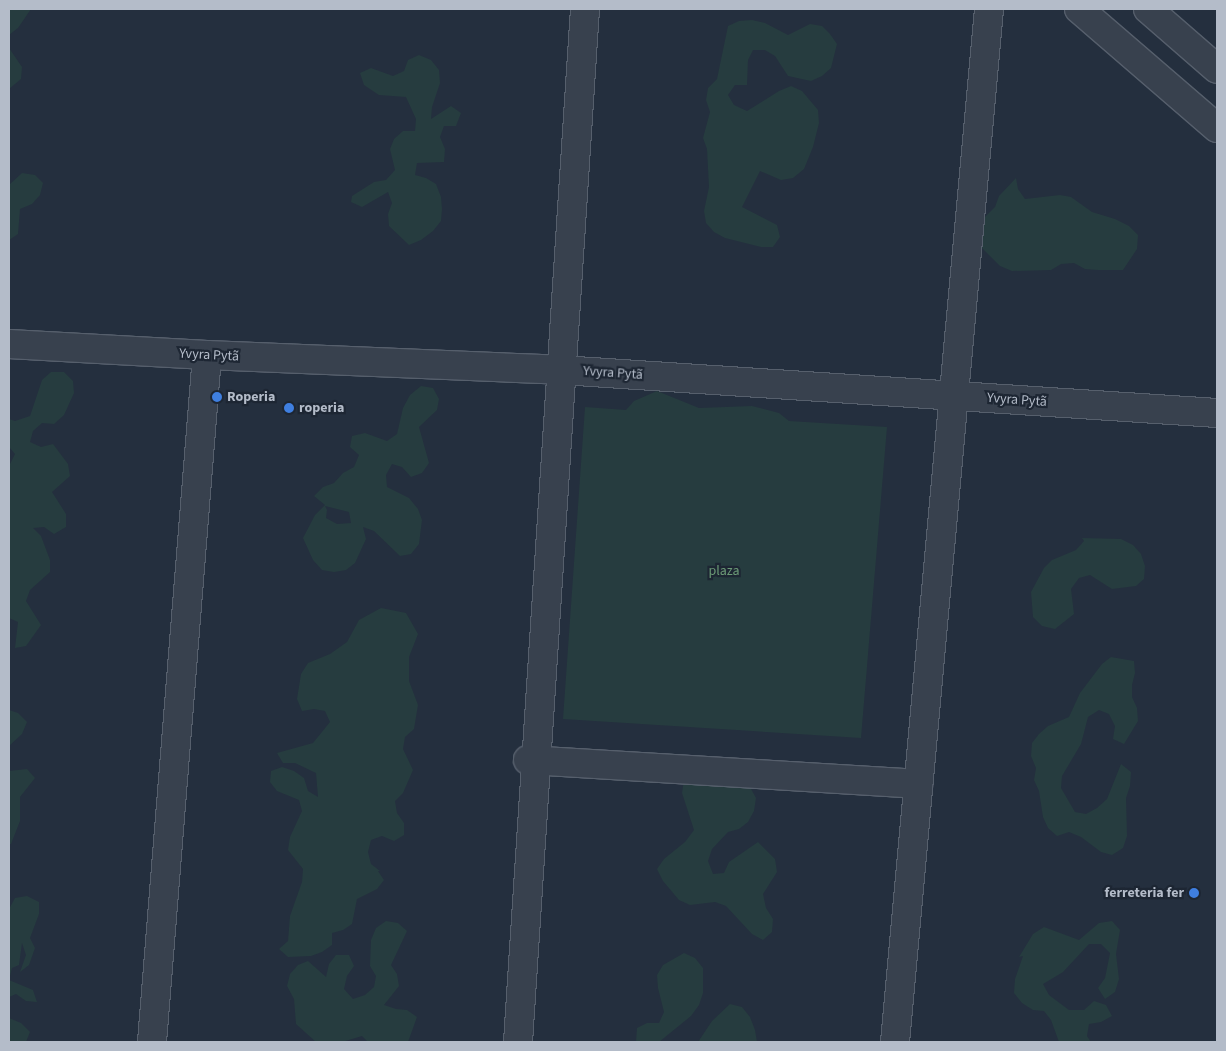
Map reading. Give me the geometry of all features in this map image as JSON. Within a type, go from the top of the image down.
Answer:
[{"type":"street","points":[[518,1042],[532,760],[585,9]]},
{"type":"street","points":[[895,1042],[989,9]]},
{"type":"street","points":[[1079,9],[1217,128]]},
{"type":"street","points":[[1148,9],[1217,69]]},
{"type":"street","name":"Yvyra Pytã","points":[[9,344],[207,355],[561,370],[1217,413]]},
{"type":"street","points":[[152,1042],[207,355]]},
{"type":"street","points":[[532,760],[918,784]]},
{"type":"green space","points":[[9,9],[31,9],[18,28],[9,35]]},
{"type":"green space","points":[[752,20],[765,23],[788,35],[810,24],[822,26],[837,44],[831,68],[822,76],[811,81],[788,76],[775,56],[765,50],[753,50],[748,60],[747,85],[735,85],[728,95],[734,105],[747,111],[779,91],[791,86],[802,91],[818,110],[819,123],[813,147],[804,169],[793,178],[781,180],[760,171],[742,207],[777,225],[780,237],[773,247],[761,247],[725,238],[714,232],[706,223],[704,211],[709,187],[707,149],[703,138],[710,112],[706,100],[708,88],[717,79],[728,26],[739,21]]},
{"type":"green space","points":[[9,48],[22,67],[21,79],[9,89]]},
{"type":"green space","points":[[419,55],[431,60],[439,70],[440,83],[432,107],[431,119],[451,106],[461,113],[456,126],[444,126],[440,137],[445,149],[444,162],[417,163],[415,175],[426,178],[436,184],[441,197],[441,221],[433,231],[421,240],[409,245],[389,226],[388,214],[392,203],[388,192],[362,207],[351,202],[352,196],[374,182],[386,180],[395,170],[390,149],[394,139],[403,131],[415,131],[416,119],[406,97],[379,95],[364,85],[360,73],[371,68],[393,76],[404,71],[408,60]]},
{"type":"green space","points":[[22,173],[35,175],[43,183],[40,195],[32,204],[20,209],[18,234],[9,240],[9,185]]},
{"type":"green space","points":[[1016,178],[1018,189],[1025,199],[1060,195],[1071,197],[1092,212],[1115,219],[1129,226],[1138,235],[1137,249],[1123,270],[1085,269],[1074,263],[1061,264],[1051,270],[1012,271],[1000,266],[982,248],[977,237],[979,223],[995,207],[999,196]]},
{"type":"green space","points":[[51,372],[64,372],[73,381],[74,393],[64,415],[54,424],[42,423],[33,431],[30,442],[41,447],[53,444],[68,464],[70,476],[52,492],[66,514],[66,527],[54,534],[44,527],[33,528],[41,536],[50,560],[50,572],[30,590],[26,601],[41,625],[26,646],[15,648],[18,622],[9,618],[9,466],[15,454],[9,447],[9,419],[15,421],[30,416],[42,380]]},
{"type":"green space","points":[[421,386],[433,388],[439,399],[437,410],[419,427],[429,463],[422,473],[411,477],[402,467],[392,464],[386,475],[387,487],[409,498],[418,509],[422,520],[419,544],[411,554],[400,556],[374,531],[363,527],[366,539],[355,563],[346,570],[334,572],[322,570],[313,560],[303,538],[315,515],[325,505],[314,496],[323,487],[334,483],[343,473],[354,467],[359,455],[350,447],[352,436],[365,433],[387,441],[397,434],[403,408],[410,395]],"holes":[[[325,506],[349,512],[351,523],[337,524],[326,518],[327,510]]]},
{"type":"green space","name":"plaza","points":[[657,391],[699,408],[752,406],[779,413],[789,421],[887,427],[861,738],[563,719],[585,407],[626,410],[634,401]]},
{"type":"green space","points":[[1082,538],[1121,539],[1133,545],[1141,554],[1145,566],[1144,579],[1136,586],[1112,589],[1090,575],[1079,578],[1071,589],[1074,614],[1055,629],[1042,626],[1033,617],[1031,592],[1044,568],[1052,560],[1076,550],[1084,541]]},
{"type":"green space","points":[[381,608],[406,613],[418,634],[409,657],[409,681],[418,705],[414,729],[405,737],[403,749],[413,770],[403,793],[395,801],[397,813],[404,823],[404,835],[394,841],[382,836],[371,840],[368,852],[371,864],[380,871],[378,871],[384,880],[377,889],[357,899],[352,924],[343,930],[332,933],[332,945],[322,952],[311,956],[288,957],[279,949],[288,941],[290,916],[302,882],[303,869],[288,850],[290,837],[302,811],[299,800],[277,791],[270,782],[271,771],[282,767],[294,771],[304,778],[308,791],[318,797],[316,773],[295,763],[283,763],[277,753],[313,743],[330,722],[325,711],[314,709],[302,711],[297,699],[301,674],[308,663],[330,654],[347,642],[359,620]]},
{"type":"green space","points":[[1111,657],[1134,661],[1135,673],[1132,697],[1137,708],[1138,721],[1124,744],[1113,739],[1115,726],[1109,714],[1099,710],[1088,717],[1081,744],[1062,776],[1061,788],[1075,812],[1086,814],[1097,808],[1107,799],[1121,764],[1131,772],[1130,786],[1126,798],[1127,836],[1123,848],[1112,855],[1101,852],[1081,837],[1069,832],[1057,836],[1048,828],[1043,817],[1039,791],[1034,780],[1036,768],[1031,756],[1032,743],[1039,734],[1048,726],[1069,717],[1080,693],[1102,664]]},
{"type":"green space","points":[[9,710],[18,713],[27,722],[22,734],[9,746]]},
{"type":"green space","points":[[709,756],[720,761],[750,787],[756,798],[754,811],[748,822],[739,829],[728,832],[712,849],[708,861],[713,874],[724,873],[729,862],[758,842],[775,859],[777,872],[763,894],[766,908],[773,919],[772,932],[763,940],[752,934],[726,906],[715,902],[690,905],[679,900],[663,881],[657,869],[664,859],[685,842],[694,830],[682,793],[684,780],[695,762]]},
{"type":"green space","points":[[27,769],[35,778],[20,797],[20,821],[11,844],[9,844],[9,771]]},
{"type":"green space","points":[[27,896],[39,902],[39,914],[30,938],[35,948],[29,965],[20,972],[26,955],[22,943],[19,965],[12,968],[9,980],[9,909],[15,898]]},
{"type":"green space","points":[[386,921],[398,923],[407,931],[391,965],[397,974],[399,986],[384,1005],[407,1010],[417,1017],[408,1042],[368,1042],[362,1036],[342,1042],[316,1042],[296,1024],[294,999],[287,986],[290,974],[298,965],[308,961],[326,977],[329,964],[336,955],[349,955],[354,966],[347,976],[344,989],[353,999],[365,995],[374,987],[376,976],[370,966],[371,940],[376,928]]},
{"type":"green space","points":[[1112,921],[1120,930],[1116,954],[1119,979],[1115,992],[1105,999],[1098,988],[1105,978],[1110,953],[1101,944],[1089,944],[1063,972],[1043,984],[1049,995],[1069,1010],[1084,1010],[1094,1001],[1106,1005],[1112,1016],[1101,1022],[1089,1024],[1087,1036],[1091,1042],[1059,1042],[1051,1020],[1044,1011],[1033,1010],[1022,1003],[1014,993],[1015,979],[1023,956],[1019,957],[1033,934],[1044,927],[1079,940],[1099,923]]},
{"type":"green space","points":[[684,953],[695,958],[703,968],[703,993],[699,1005],[691,1016],[659,1042],[636,1042],[637,1028],[647,1023],[659,1023],[664,1012],[657,975],[663,965]]},
{"type":"green space","points":[[9,980],[33,990],[37,1002],[26,1001],[16,994],[9,997]]},
{"type":"green space","points":[[730,1004],[742,1007],[750,1017],[757,1042],[698,1042],[712,1021]]},
{"type":"green space","points":[[9,1018],[21,1023],[30,1032],[26,1042],[9,1042]]},
{"type":"place","name":"Roperia","points":[[217,397]]},
{"type":"place","name":"roperia","points":[[289,408]]},
{"type":"place","name":"ferreteria fer","points":[[1194,893]]}]
